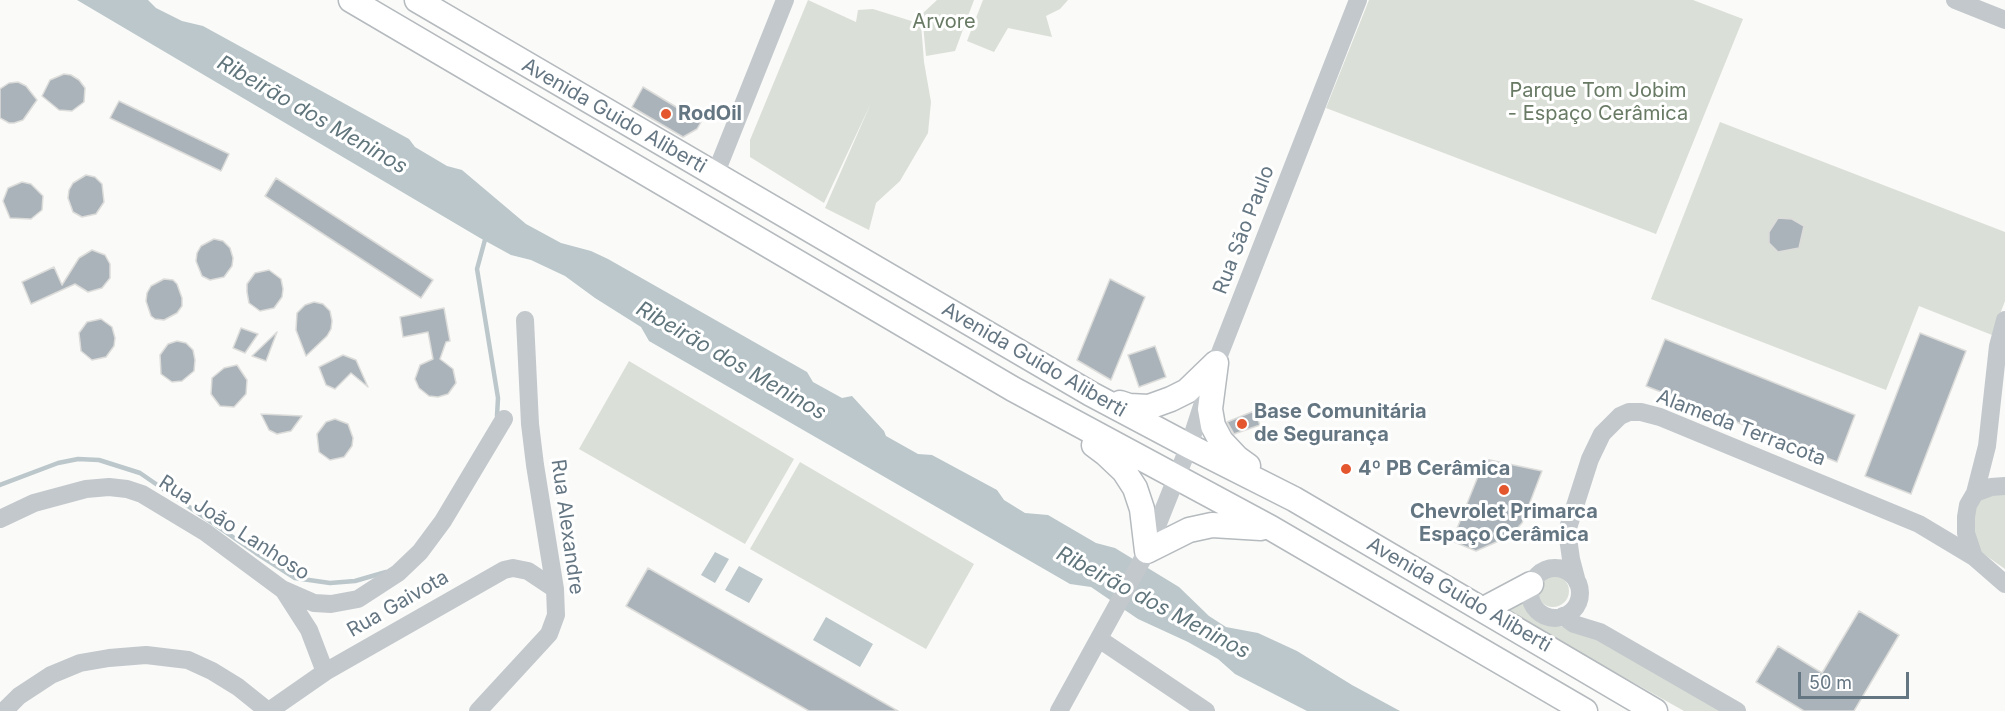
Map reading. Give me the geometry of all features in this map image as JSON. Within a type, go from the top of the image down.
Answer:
[{"type":"main road","name":"Avenida Guido Aliberti","points":[[351,0],[1013,389],[1271,528],[1585,711]]},
{"type":"main road","name":"Avenida Guido Aliberti","points":[[421,1],[1091,394],[1294,499],[1655,711]]},
{"type":"main road","points":[[885,314],[913,291]]},
{"type":"main road","points":[[1091,394],[1129,406],[1149,407],[1187,391],[1216,363]]},
{"type":"main road","points":[[1216,363],[1210,409],[1213,426],[1221,441],[1237,458],[1294,499]]},
{"type":"main road","points":[[1013,389],[1106,454],[1124,471],[1135,488],[1142,509],[1145,555],[1189,530],[1212,525],[1271,528]]},
{"type":"main road","points":[[1325,559],[1343,529]]},
{"type":"main road","points":[[1484,609],[1532,584]]},
{"type":"street","points":[[715,175],[785,0]]},
{"type":"street","name":"Rua São Paulo","points":[[1059,711],[1145,555],[1189,446],[1216,363],[1358,0]]},
{"type":"street","points":[[1955,0],[2005,20]]},
{"type":"street","name":"Rua Alexandre","points":[[478,711],[549,634],[555,623],[556,615],[555,589],[534,465],[525,320]]},
{"type":"street","points":[[1974,557],[1966,533],[1966,517],[1968,505],[1975,493],[1987,446],[1998,346],[2005,320]]},
{"type":"street","name":"Alameda Terracota","points":[[1578,590],[1567,531],[1590,459],[1602,434],[1620,416],[1629,412],[1641,412],[1660,417],[1919,524],[1974,557],[2005,584]]},
{"type":"street","name":"Rua João Lanhoso","points":[[0,519],[34,503],[86,489],[110,487],[127,489],[142,494],[189,522],[282,589],[314,603],[331,604],[358,599],[399,573],[420,552],[443,521],[504,419]]},
{"type":"street","points":[[1975,493],[1991,487],[2005,486]]},
{"type":"street","name":"Rua Gaivota","points":[[268,711],[325,672],[504,570],[513,568],[528,571],[555,589]]},
{"type":"street","points":[[1578,590],[1576,606],[1570,612],[1555,618],[1547,616],[1534,607],[1530,592],[1532,584],[1546,569],[1567,571],[1578,590],[1600,632]]},
{"type":"street","points":[[282,589],[309,630],[325,672]]},
{"type":"street","points":[[1563,616],[1574,624],[1600,632],[1737,711]]},
{"type":"street","points":[[1099,639],[1206,711]]},
{"type":"street","points":[[4,711],[19,696],[51,675],[80,663],[146,655],[188,660],[212,671],[238,687],[268,711]]},
{"type":"green space","points":[[808,0],[856,22],[858,10],[873,9],[921,24],[924,62],[931,102],[928,133],[900,181],[876,203],[869,230],[825,208],[871,103],[824,203],[750,157],[750,140]]},
{"type":"green space","name":"Arvore","points":[[937,0],[974,0],[955,51],[926,56],[922,14]]},
{"type":"green space","points":[[983,0],[1068,0],[1060,9],[1046,16],[1052,37],[1008,28],[994,52],[967,41]]},
{"type":"green space","name":"Parque Tom Jobim - Espaço Cerâmica","points":[[1369,0],[1693,0],[1743,19],[1656,234],[1326,108]]},
{"type":"green space","name":"Parque Tom Jobim - Espaço Cerâmica","points":[[1720,122],[2005,232],[2005,301],[1992,335],[1919,306],[1886,390],[1651,299]]},
{"type":"green space","points":[[629,361],[794,459],[745,544],[579,449]]},
{"type":"green space","points":[[800,462],[974,564],[926,649],[750,549]]},
{"type":"green space","points":[[2005,491],[2005,569],[1978,550],[1971,514],[1980,500]]},
{"type":"green space","points":[[1553,575],[1564,580],[1569,591],[1564,602],[1553,607],[1542,602],[1537,591],[1542,580]]},
{"type":"green space","points":[[1521,598],[1532,617],[1542,623],[1580,630],[1731,711],[1684,711],[1542,631],[1500,610]]},
{"type":"water","name":"Ribeirão dos Meninos","points":[[77,0],[148,0],[156,8],[182,21],[203,26],[409,139],[415,147],[447,166],[462,170],[526,224],[561,243],[591,251],[608,259],[807,372],[813,382],[842,398],[852,396],[886,436],[918,454],[932,455],[997,490],[1004,500],[1025,513],[1048,515],[1096,543],[1115,548],[1179,587],[1209,616],[1226,627],[1258,633],[1297,651],[1400,711],[1307,711],[1235,674],[1218,659],[1138,619],[1091,587],[1070,584],[649,341],[641,327],[565,276],[531,260],[511,255],[480,238]]},
{"type":"water","points":[[715,552],[729,559],[715,583],[701,575]]},
{"type":"water","points":[[739,566],[763,579],[749,603],[725,590]]},
{"type":"water","points":[[826,617],[873,644],[860,667],[813,640]]},
{"type":"building","points":[[64,74],[79,80],[85,88],[84,102],[72,111],[59,110],[42,96],[50,80]]},
{"type":"building","points":[[18,82],[26,86],[37,100],[23,120],[9,123],[0,118],[0,89],[9,83]]},
{"type":"building","name":"RodOil","points":[[643,87],[701,122],[697,129],[683,137],[632,107]]},
{"type":"building","points":[[119,101],[229,154],[221,171],[110,118]]},
{"type":"building","points":[[86,175],[95,177],[102,184],[104,202],[96,214],[82,217],[73,212],[68,198],[73,183]]},
{"type":"building","points":[[276,178],[433,280],[421,298],[265,196]]},
{"type":"building","points":[[22,182],[31,184],[43,196],[42,210],[31,219],[10,218],[3,201],[8,188]]},
{"type":"building","points":[[1778,218],[1792,219],[1804,226],[1799,248],[1778,252],[1769,243],[1769,232]]},
{"type":"building","points":[[214,239],[223,241],[230,248],[233,258],[232,266],[224,277],[210,280],[202,276],[196,261],[201,246]]},
{"type":"building","points":[[92,250],[105,255],[110,264],[110,278],[102,288],[88,292],[75,284],[31,304],[22,282],[54,267],[62,285],[79,258]]},
{"type":"building","points":[[269,270],[281,279],[282,297],[274,308],[260,311],[249,303],[247,284],[255,273]]},
{"type":"building","points":[[164,279],[173,280],[177,284],[182,306],[177,313],[164,320],[155,319],[151,316],[146,301],[147,293],[151,286]]},
{"type":"building","points":[[1110,279],[1145,297],[1111,380],[1077,360]]},
{"type":"building","points":[[314,302],[323,304],[330,311],[331,329],[327,336],[306,356],[296,330],[297,313],[305,305]]},
{"type":"building","points":[[444,308],[450,341],[446,342],[440,359],[453,369],[456,383],[448,394],[438,397],[429,396],[419,388],[415,379],[420,365],[433,359],[428,332],[403,337],[400,317]]},
{"type":"building","points":[[101,319],[112,327],[115,338],[114,346],[106,357],[92,360],[81,351],[79,333],[87,322]]},
{"type":"building","points":[[241,328],[258,334],[245,353],[233,348]]},
{"type":"building","points":[[277,332],[266,361],[252,356]]},
{"type":"building","points":[[1920,333],[1966,351],[1911,494],[1865,476]]},
{"type":"building","points":[[1665,339],[1855,415],[1837,462],[1646,386]]},
{"type":"building","points":[[177,341],[186,343],[193,350],[194,371],[182,381],[172,382],[161,374],[160,355],[168,344]]},
{"type":"building","points":[[1155,346],[1166,377],[1139,387],[1128,355]]},
{"type":"building","points":[[343,355],[356,360],[368,387],[351,373],[335,389],[326,385],[319,367]]},
{"type":"building","points":[[237,365],[247,380],[246,394],[234,407],[220,406],[211,394],[212,378],[224,368]]},
{"type":"building","name":"Base Comunitária de Segurança","points":[[1254,411],[1260,425],[1234,434],[1227,422]]},
{"type":"building","points":[[261,414],[302,416],[291,431],[277,434],[269,430]]},
{"type":"building","points":[[335,419],[348,424],[353,438],[352,446],[344,457],[330,460],[319,452],[317,434],[326,422]]},
{"type":"building","name":"Chevrolet Primarca Espaço Cerâmica","points":[[1485,459],[1542,471],[1522,523],[1510,536],[1476,551],[1452,541]]},
{"type":"building","points":[[648,568],[898,711],[809,711],[626,606]]},
{"type":"building","points":[[1859,611],[1899,635],[1854,711],[1804,711],[1756,682],[1778,646],[1822,673]]},
{"type":"waterway","points":[[486,236],[477,269],[498,398],[497,416]]},
{"type":"waterway","points":[[0,485],[58,463],[78,459],[99,460],[140,473],[295,578],[330,583],[355,581],[386,572]]},
{"type":"place","name":"RodOil","points":[[666,114]]},
{"type":"place","name":"Base Comunitária de Segurança","points":[[1242,424]]},
{"type":"place","name":"4º PB Cerâmica","points":[[1346,469]]},
{"type":"place","name":"Chevrolet Primarca Espaço Cerâmica","points":[[1504,490]]}]
